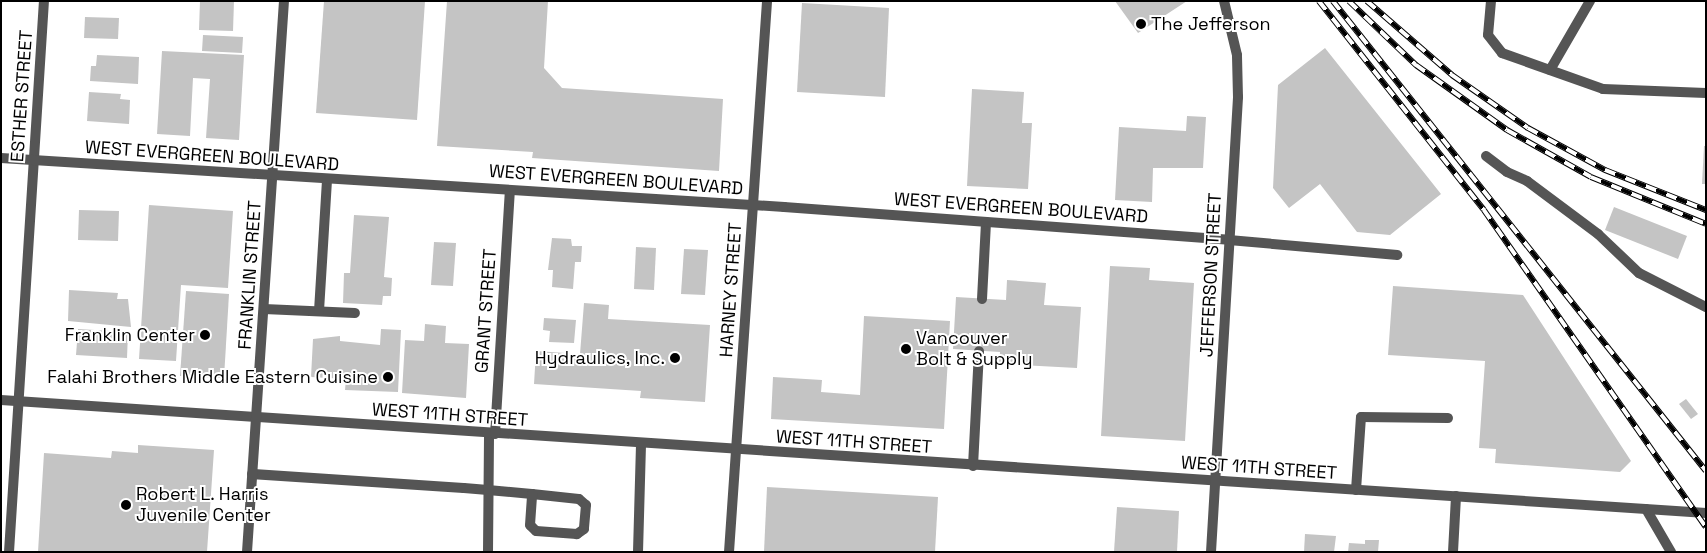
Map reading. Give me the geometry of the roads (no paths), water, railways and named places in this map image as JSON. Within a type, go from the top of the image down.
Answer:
[{"type":"street","name":"ESTHER STREET","points":[[9,552],[44,1]]},
{"type":"street","name":"FRANKLIN STREET","points":[[247,552],[274,176],[284,1]]},
{"type":"street","name":"HARNEY STREET","points":[[729,552],[768,1]]},
{"type":"street","name":"JEFFERSON STREET","points":[[1211,552],[1238,76],[1234,41],[1224,1]]},
{"type":"street","points":[[1491,1],[1488,35],[1502,53],[1603,89],[1706,93]]},
{"type":"street","points":[[1550,70],[1590,1]]},
{"type":"street","points":[[1486,156],[1506,172],[1527,181],[1598,234],[1639,273],[1706,308]]},
{"type":"street","name":"WEST EVERGREEN BOULEVARD","points":[[1,158],[754,206],[1397,254]]},
{"type":"street","points":[[320,311],[327,179]]},
{"type":"street","name":"GRANT STREET","points":[[488,552],[488,490],[510,190]]},
{"type":"street","points":[[982,299],[986,222]]},
{"type":"street","points":[[264,309],[355,313]]},
{"type":"street","points":[[973,466],[979,350]]},
{"type":"street","name":"WEST 11TH STREET","points":[[1,400],[256,419],[1706,513]]},
{"type":"street","points":[[1356,490],[1361,417],[1448,418]]},
{"type":"street","points":[[638,552],[641,444]]},
{"type":"street","points":[[252,474],[488,490],[532,494],[579,499],[586,505],[584,529],[577,534],[536,531],[530,525],[532,494]]},
{"type":"street","points":[[1453,552],[1456,496]]},
{"type":"street","points":[[1646,509],[1671,552]]},
{"type":"railway","points":[[1319,1],[1484,210],[1706,527]]},
{"type":"railway","points":[[1333,1],[1706,471]]},
{"type":"railway","points":[[1349,1],[1416,65],[1507,130],[1591,177],[1706,224]]},
{"type":"railway","points":[[1367,1],[1452,75],[1528,128],[1605,170],[1706,210]]},
{"type":"place","name":"The Jefferson","points":[[1141,24]]},
{"type":"place","name":"Franklin Center","points":[[205,335]]},
{"type":"place","name":"Vancouver Bolt & Supply","points":[[906,349]]},
{"type":"place","name":"Hydraulics, Inc.","points":[[675,358]]},
{"type":"place","name":"Falahi Brothers Middle Eastern Cuisine","points":[[388,377]]},
{"type":"place","name":"Robert L. Harris Juvenile Center","points":[[126,505]]}]
